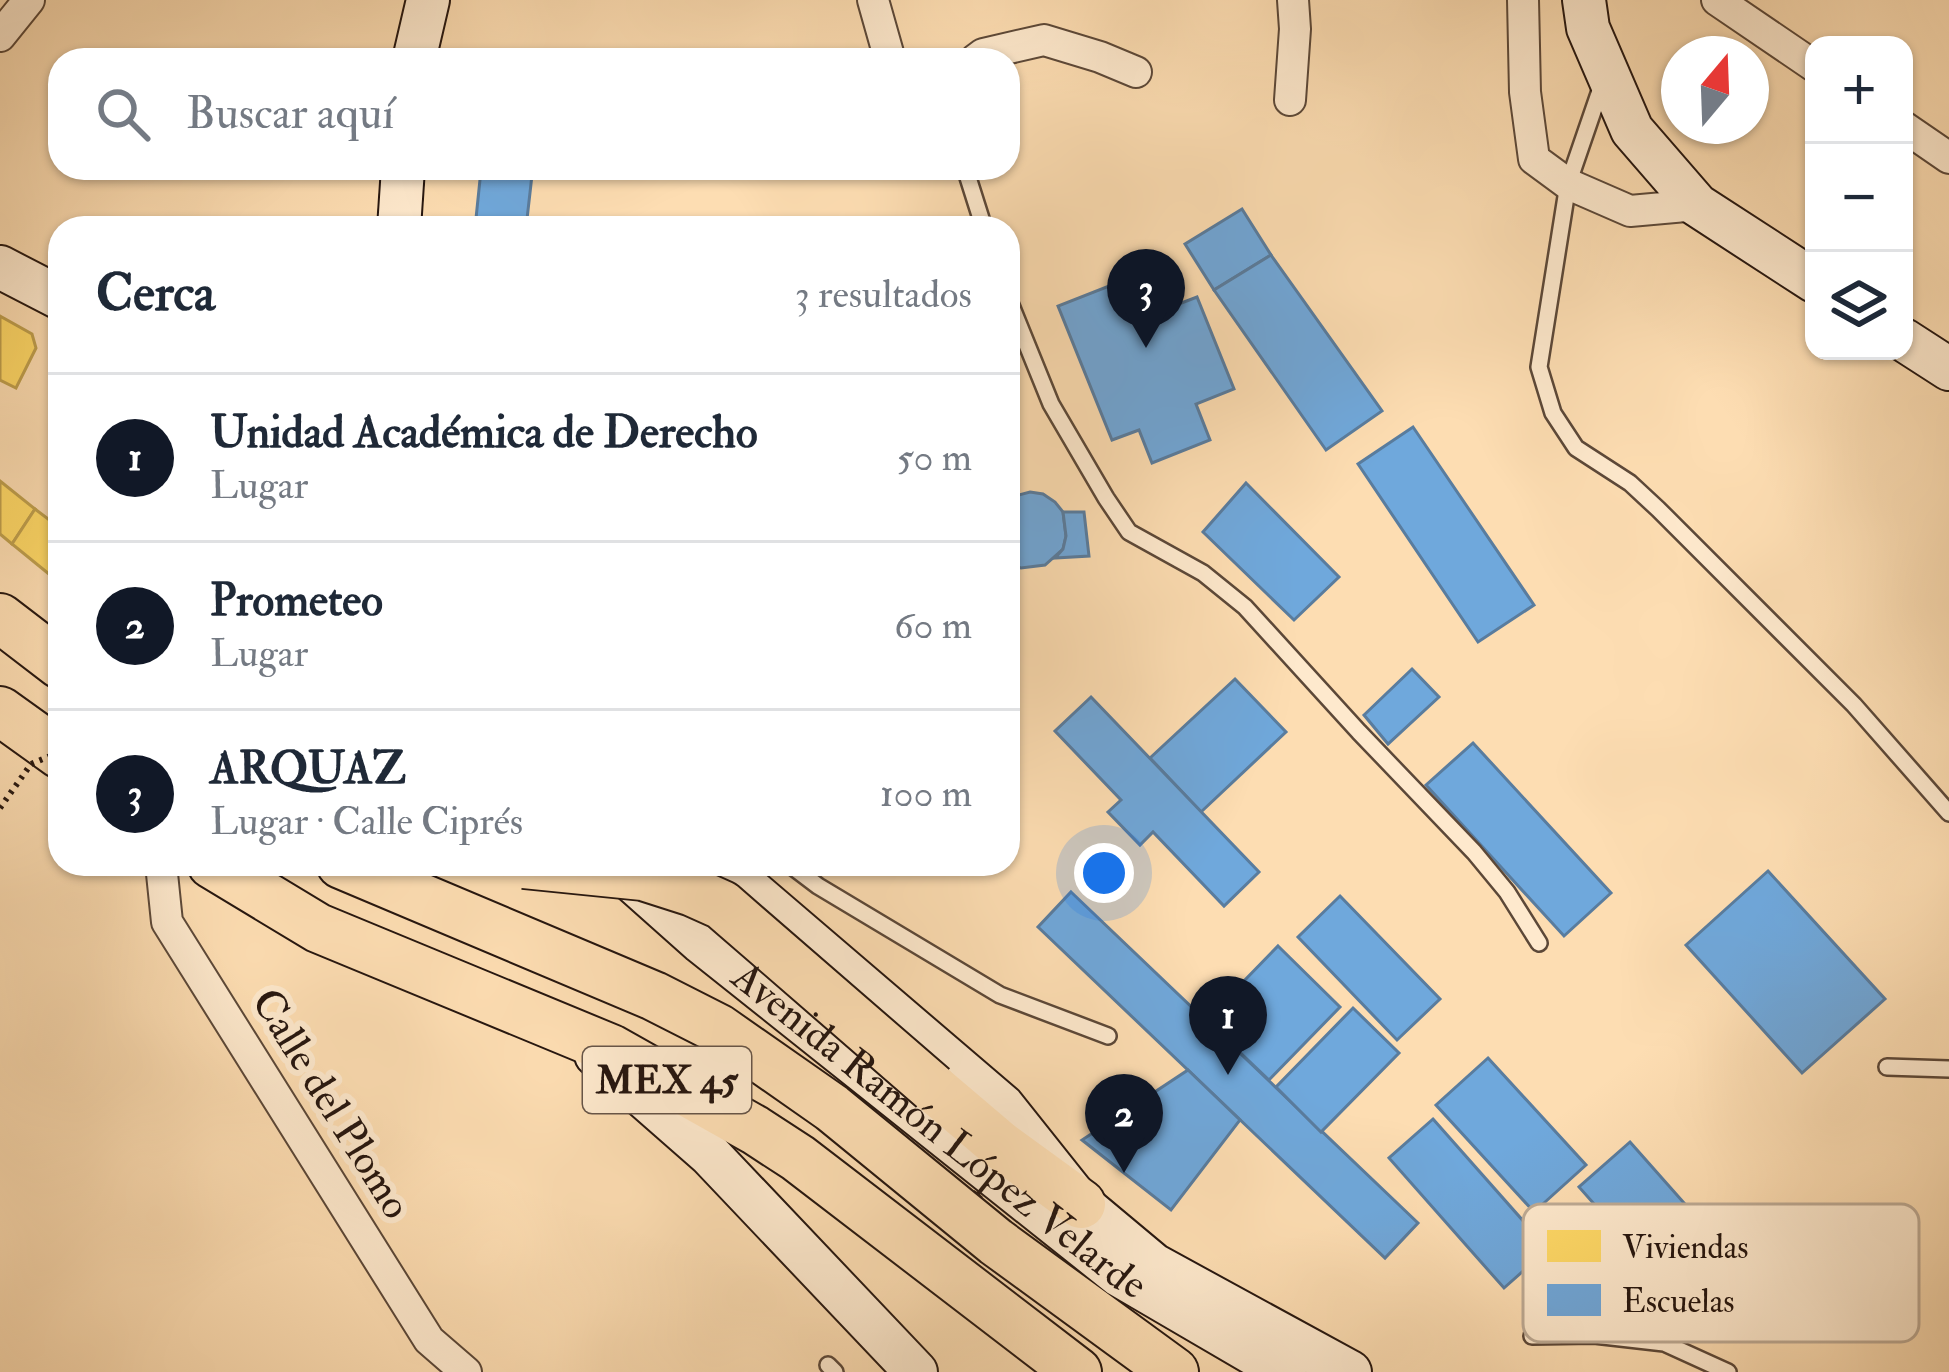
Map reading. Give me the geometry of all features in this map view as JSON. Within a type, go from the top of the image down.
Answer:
[{"type":"main road","points":[[0,619],[48,655]]},
{"type":"main road","points":[[0,711],[48,745]]},
{"type":"main road","name":"MEX 45","points":[[232,876],[318,928],[611,1049],[735,1119],[798,1158],[1077,1372]]},
{"type":"main road","name":"MEX 45","points":[[369,876],[654,996],[719,1029],[832,1108],[996,1242],[1174,1372]]},
{"type":"main road","points":[[643,876],[722,905],[1000,1145],[1081,1204]]},
{"type":"street","points":[[0,37],[29,0]]},
{"type":"street","points":[[417,48],[428,0]]},
{"type":"street","points":[[873,0],[887,48]]},
{"type":"street","points":[[1291,100],[1293,0]]},
{"type":"street","points":[[1523,0],[1525,92],[1534,159],[1568,184],[1630,211],[1697,205]]},
{"type":"street","points":[[1584,0],[1588,28],[1633,130],[1697,205],[1805,275]]},
{"type":"street","points":[[1717,0],[1805,60]]},
{"type":"street","points":[[1009,48],[1044,40],[1136,72]]},
{"type":"street","points":[[1913,133],[1949,158]]},
{"type":"street","points":[[400,216],[402,180]]},
{"type":"street","points":[[0,267],[48,292]]},
{"type":"street","points":[[0,285],[48,309]]},
{"type":"street","points":[[1913,346],[1949,369]]},
{"type":"street","name":"Calle del Plomo","points":[[162,876],[167,922],[430,1340],[466,1372]]},
{"type":"street","name":"Avenida Ramón López Velarde","points":[[627,876],[701,942],[1119,1275],[1285,1372]]},
{"type":"street","name":"Avenida Ramón López Velarde","points":[[735,876],[1003,1106],[1081,1204],[1154,1265],[1350,1372]]},
{"type":"street","points":[[572,1034],[710,1155],[916,1372]]},
{"type":"lane","points":[[1606,71],[1568,184],[1539,367],[1553,413],[1576,448],[1630,483],[1854,704],[1949,813]]},
{"type":"lane","points":[[968,180],[980,216]]},
{"type":"lane","points":[[1020,327],[1052,404],[1130,532],[1203,573],[1245,607],[1474,852],[1507,892],[1539,943]]},
{"type":"lane","points":[[805,876],[1000,995],[1108,1036]]},
{"type":"lane","points":[[1886,1067],[1949,1069]]},
{"type":"lane","points":[[1654,1342],[1728,1372]]},
{"type":"path","points":[[0,808],[31,764],[48,758]]},
{"type":"building: Viviendas","points":[[0,316],[32,334],[36,348],[16,388],[0,380]]},
{"type":"building: Viviendas","points":[[0,481],[35,509],[12,544],[0,534]]},
{"type":"building: Viviendas","points":[[35,509],[48,519],[48,573],[12,544]]},
{"type":"building: Escuelas","points":[[480,180],[531,180],[527,216],[476,216]]},
{"type":"building: Escuelas","points":[[1242,209],[1271,255],[1214,290],[1185,244]]},
{"type":"building: Escuelas","points":[[1271,255],[1382,411],[1326,450],[1214,290]]},
{"type":"building: Escuelas","points":[[1155,268],[1171,307],[1197,297],[1234,389],[1196,404],[1210,440],[1152,463],[1139,430],[1112,440],[1058,306]]},
{"type":"building: Escuelas","points":[[1413,427],[1534,605],[1478,642],[1358,464]]},
{"type":"building: Escuelas","points":[[1246,483],[1339,577],[1294,620],[1203,532]]},
{"type":"building: Escuelas","points":[[1043,494],[1063,512],[1063,549],[1045,565],[1020,568],[1020,495]]},
{"type":"building: Escuelas","points":[[1063,512],[1084,512],[1089,556],[1055,558],[1066,536]]},
{"type":"building: Escuelas","points":[[1412,669],[1439,697],[1388,744],[1364,715]]},
{"type":"building: Escuelas","points":[[1235,679],[1286,732],[1201,812],[1150,758]]},
{"type":"building: Escuelas","points":[[1091,697],[1259,872],[1224,906],[1153,832],[1140,845],[1108,812],[1121,800],[1055,731]]},
{"type":"building: Escuelas","points":[[1473,743],[1611,893],[1564,936],[1426,785]]},
{"type":"building: Escuelas","points":[[1768,871],[1885,999],[1802,1073],[1686,945]]},
{"type":"building: Escuelas","points":[[1071,892],[1418,1223],[1385,1258],[1038,927]]},
{"type":"building: Escuelas","points":[[1340,896],[1440,999],[1397,1040],[1298,937]]},
{"type":"building: Escuelas","points":[[1278,946],[1340,1007],[1269,1080],[1206,1020]]},
{"type":"building: Escuelas","points":[[1353,1008],[1399,1053],[1321,1132],[1276,1087]]},
{"type":"building: Escuelas","points":[[1488,1058],[1586,1165],[1543,1204],[1527,1204],[1436,1105]]},
{"type":"building: Escuelas","points":[[1188,1070],[1240,1120],[1171,1210],[1082,1140]]},
{"type":"building: Escuelas","points":[[1433,1119],[1523,1221],[1523,1271],[1504,1288],[1389,1158]]},
{"type":"building: Escuelas","points":[[1630,1142],[1685,1204],[1594,1204],[1579,1187]]},
{"type":"place","name":"ARQUAZ","points":[[1146,348]]},
{"type":"place","name":"Unidad Académica de Derecho","points":[[1228,1075]]},
{"type":"place","name":"Prometeo","points":[[1124,1173]]}]
